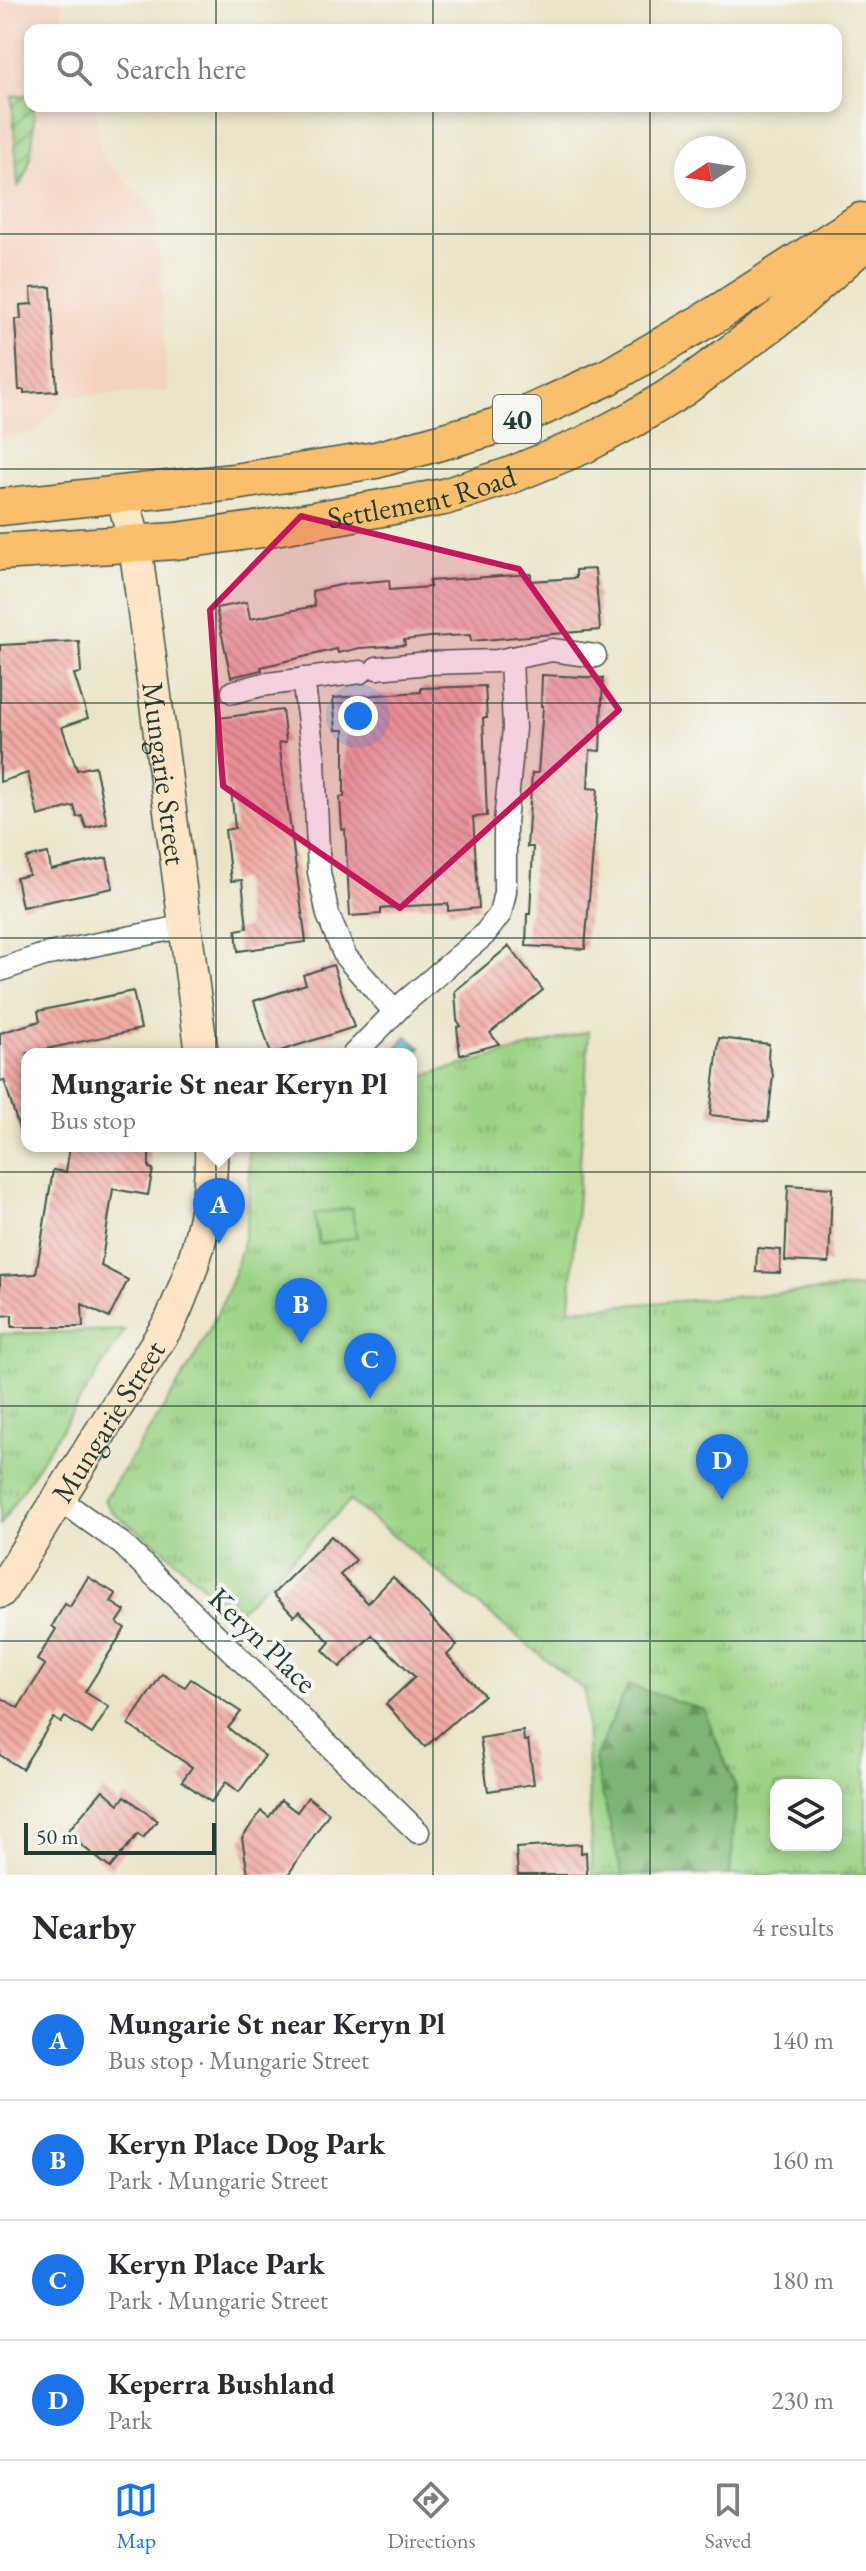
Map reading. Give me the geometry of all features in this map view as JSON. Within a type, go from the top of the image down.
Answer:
[{"type":"main road","name":"Settlement Road","points":[[0,507],[234,482],[376,460],[508,423],[608,377],[718,313],[866,218]]},
{"type":"main road","name":"Settlement Road","points":[[0,552],[135,544],[269,528],[444,497],[555,458],[623,425],[682,389],[780,317],[866,241]]},
{"type":"street","name":"Mungarie Street","points":[[122,493],[135,544],[201,1048]]},
{"type":"street","points":[[233,692],[303,679],[429,663],[488,662],[560,650],[595,656]]},
{"type":"street","points":[[360,1048],[497,920],[506,884],[505,823],[514,728],[511,658]]},
{"type":"street","points":[[303,679],[314,759],[319,872],[328,915],[345,956],[395,1012]]},
{"type":"street","points":[[0,970],[44,955],[186,926]]},
{"type":"street","name":"Mungarie Street","points":[[0,1592],[155,1348],[185,1290],[201,1238],[211,1152]]},
{"type":"street","name":"Keryn Place","points":[[59,1499],[122,1544],[418,1832]]},
{"type":"highlighted area","points":[[301,516],[519,569],[619,710],[400,908],[223,786],[210,610]]},
{"type":"shaded area","points":[[0,0],[61,0],[63,24],[24,24],[24,112],[96,112],[100,154],[157,214],[168,391],[63,397],[51,416],[33,433],[0,440]]},
{"type":"green space","points":[[24,95],[24,112],[34,112],[31,150],[26,172],[18,186],[12,96]]},
{"type":"green space","points":[[589,1031],[570,1309],[866,1287],[866,1875],[592,1875],[585,1691],[350,1501],[235,1615],[162,1548],[112,1512],[104,1500],[180,1381],[215,1319],[240,1255],[247,1214],[248,1152],[417,1152],[417,1077]]},
{"type":"green space","points":[[351,1208],[357,1237],[319,1244],[314,1214]]},
{"type":"green space","points":[[125,1330],[0,1525],[0,1334]]},
{"type":"green space","points":[[628,1685],[704,1710],[737,1790],[730,1875],[622,1875],[594,1760]]},
{"type":"water","points":[[407,1036],[421,1048],[417,1052],[417,1048],[396,1048]]},
{"type":"building","points":[[51,287],[57,391],[24,393],[24,390],[19,390],[15,319],[21,319],[20,305],[32,304],[31,288]]},
{"type":"building","points":[[595,569],[600,630],[471,641],[470,635],[404,640],[405,645],[338,653],[337,649],[231,677],[216,608],[247,602],[250,619],[315,606],[312,591],[345,584],[389,580],[390,590],[430,587],[429,581],[531,574],[531,581],[576,578],[576,570]]},
{"type":"building","points":[[79,641],[81,673],[74,674],[88,718],[62,727],[77,770],[95,766],[107,823],[86,828],[82,816],[77,817],[74,806],[38,816],[28,773],[0,782],[0,645]]},
{"type":"building","points":[[542,675],[603,678],[600,751],[590,750],[588,788],[598,789],[585,949],[526,946],[533,847],[527,847],[532,773],[538,773]]},
{"type":"building","points":[[485,686],[487,718],[483,718],[487,816],[473,817],[479,908],[448,911],[448,904],[407,906],[381,909],[381,914],[350,916],[340,797],[344,797],[344,730],[336,730],[333,698],[421,692],[421,688]]},
{"type":"building","points":[[282,710],[286,742],[279,743],[306,942],[238,951],[236,930],[247,928],[242,880],[231,881],[225,830],[235,828],[231,790],[226,790],[218,718]]},
{"type":"building","points":[[48,853],[51,870],[107,858],[113,888],[22,907],[16,878],[29,875],[26,858]]},
{"type":"building","points":[[509,946],[543,990],[490,1033],[499,1044],[460,1055],[457,1027],[461,1026],[457,1020],[455,991]]},
{"type":"building","points":[[333,965],[354,1027],[289,1048],[269,1048],[254,1001],[306,984],[303,975]]},
{"type":"building","points":[[133,991],[141,1029],[51,1048],[21,1048],[21,1135],[4,1080],[0,1081],[0,1033],[40,1021],[38,1011]]},
{"type":"building","points":[[719,1038],[769,1044],[768,1058],[773,1075],[768,1122],[710,1115]]},
{"type":"building","points":[[69,1152],[149,1152],[149,1168],[153,1169],[148,1195],[113,1189],[101,1266],[128,1280],[109,1318],[82,1304],[83,1327],[12,1327],[12,1315],[0,1316],[0,1276],[36,1274],[53,1170],[66,1172]]},
{"type":"building","points":[[788,1185],[832,1188],[829,1263],[785,1261]]},
{"type":"building","points":[[757,1248],[781,1250],[780,1273],[756,1272]]},
{"type":"building","points":[[331,1536],[356,1560],[340,1575],[368,1603],[393,1577],[457,1645],[447,1655],[484,1695],[425,1747],[386,1704],[415,1677],[372,1635],[340,1667],[323,1650],[330,1642],[299,1611],[294,1616],[273,1594]]},
{"type":"building","points":[[88,1577],[116,1594],[111,1602],[125,1611],[117,1623],[125,1628],[85,1692],[109,1707],[92,1734],[65,1717],[61,1723],[54,1718],[22,1769],[0,1755],[0,1697],[18,1708],[45,1665],[37,1660],[56,1629],[52,1626],[65,1604],[70,1607]]},
{"type":"building","points":[[162,1674],[185,1687],[191,1679],[241,1712],[228,1728],[265,1756],[239,1792],[226,1782],[211,1802],[182,1781],[192,1767],[128,1725]]},
{"type":"building","points":[[523,1731],[524,1741],[528,1740],[534,1784],[488,1791],[480,1738]]},
{"type":"building","points":[[103,1790],[119,1804],[125,1796],[157,1821],[143,1838],[138,1834],[110,1868],[66,1833]]},
{"type":"building","points":[[308,1797],[329,1813],[288,1875],[248,1875],[242,1838],[261,1811],[269,1817],[281,1800],[297,1812]]},
{"type":"building","points":[[581,1844],[581,1853],[586,1852],[587,1875],[518,1875],[516,1848]]},
{"type":"place","name":"Mungarie St near Keryn Pl","points":[[219,1244]]},
{"type":"place","name":"Keryn Place Dog Park","points":[[301,1344]]},
{"type":"place","name":"Keryn Place Park","points":[[370,1399]]},
{"type":"place","name":"Keperra Bushland","points":[[722,1500]]}]
